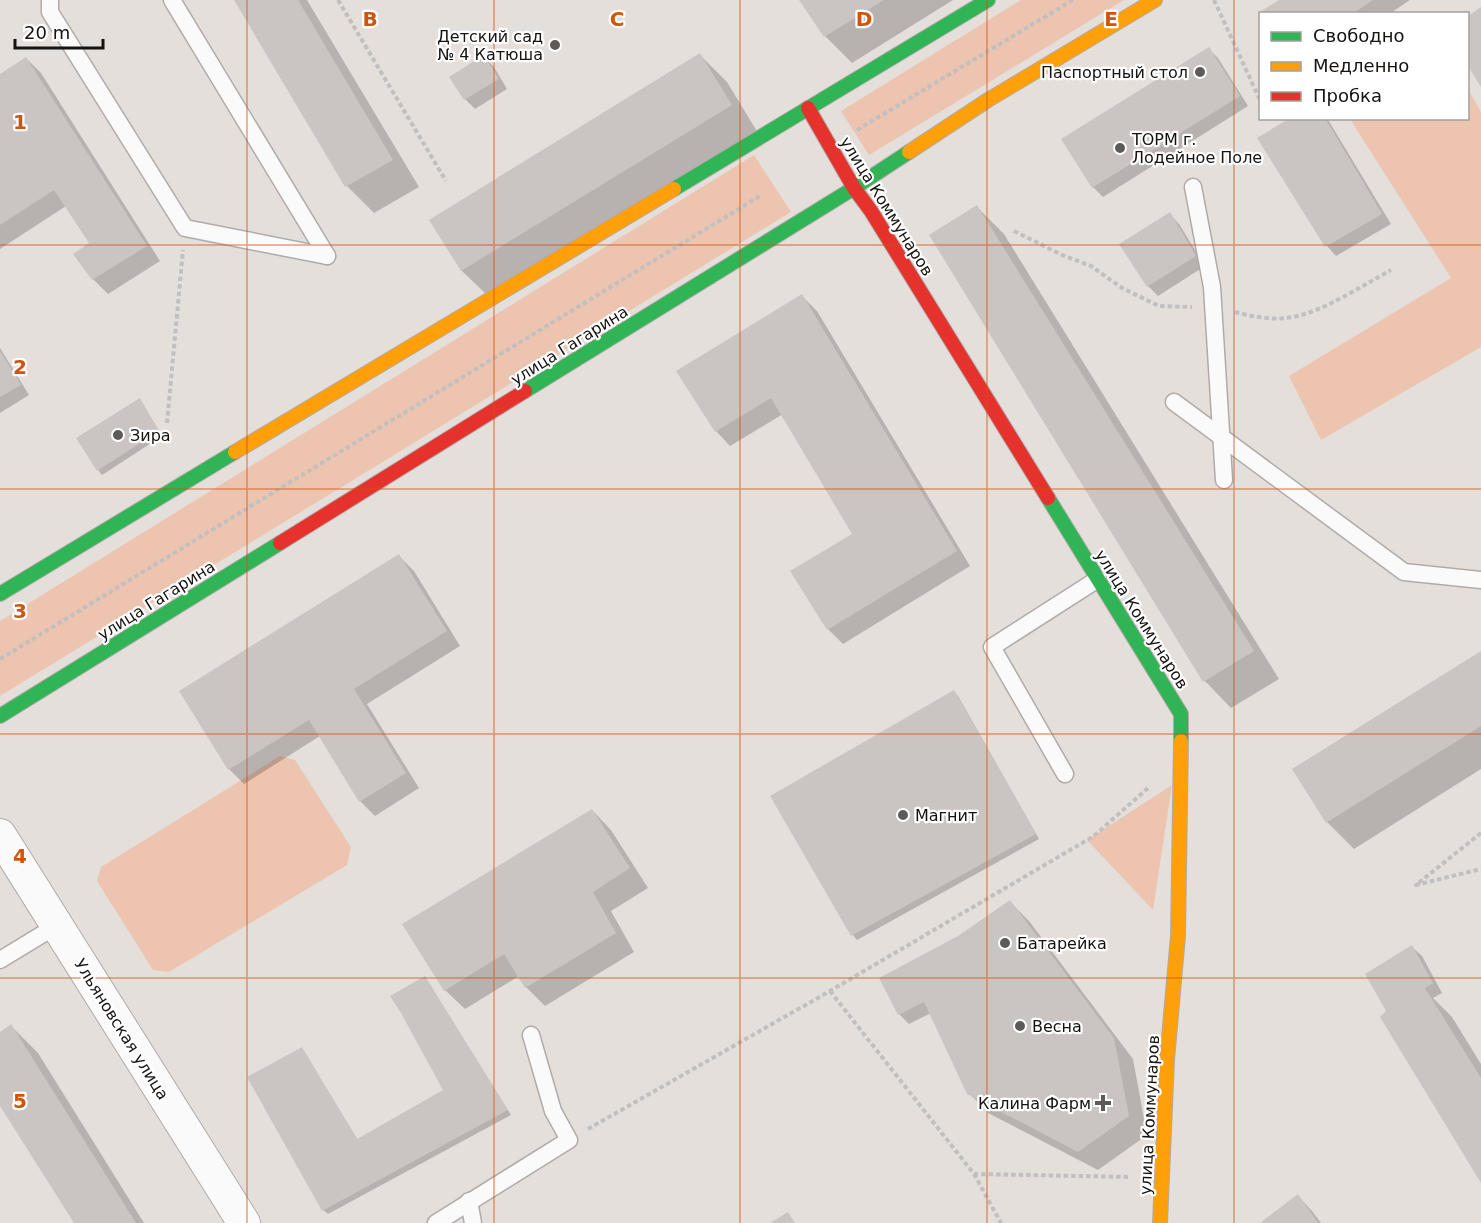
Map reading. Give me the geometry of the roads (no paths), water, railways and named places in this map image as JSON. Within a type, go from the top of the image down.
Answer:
[{"type":"street","points":[[0,594],[988,0]]},
{"type":"street","name":"улица Гагарина","points":[[0,716],[854,188],[988,100],[1155,0]]},
{"type":"street","name":"улица Коммунаров","points":[[808,108],[854,188],[871,211],[1181,714],[1178,936],[1167,1060],[1160,1223]]},
{"type":"street","name":"Ульяновская улица","points":[[0,835],[244,1223]]},
{"type":"lane","points":[[50,0],[50,12],[186,228],[327,256],[172,0]]},
{"type":"lane","points":[[1193,187],[1212,287],[1224,480]]},
{"type":"lane","points":[[1174,402],[1404,572],[1481,580]]},
{"type":"lane","points":[[1065,774],[992,647],[1098,579]]},
{"type":"lane","points":[[0,960],[56,926]]},
{"type":"lane","points":[[436,1223],[569,1140],[553,1111],[531,1035]]},
{"type":"lane","points":[[469,1201],[473,1223]]},
{"type":"place","name":"Детский сад № 4 Катюша","points":[[555,45]]},
{"type":"place","name":"Паспортный стол","points":[[1200,72]]},
{"type":"place","name":"ТОРМ г. Лодейное Поле","points":[[1120,148]]},
{"type":"place","name":"Зира","points":[[118,435]]},
{"type":"place","name":"Магнит","points":[[903,815]]},
{"type":"place","name":"Батарейка","points":[[1005,943]]},
{"type":"place","name":"Весна","points":[[1020,1026]]},
{"type":"place","name":"Калина Фарм","points":[[1103,1103]]}]
